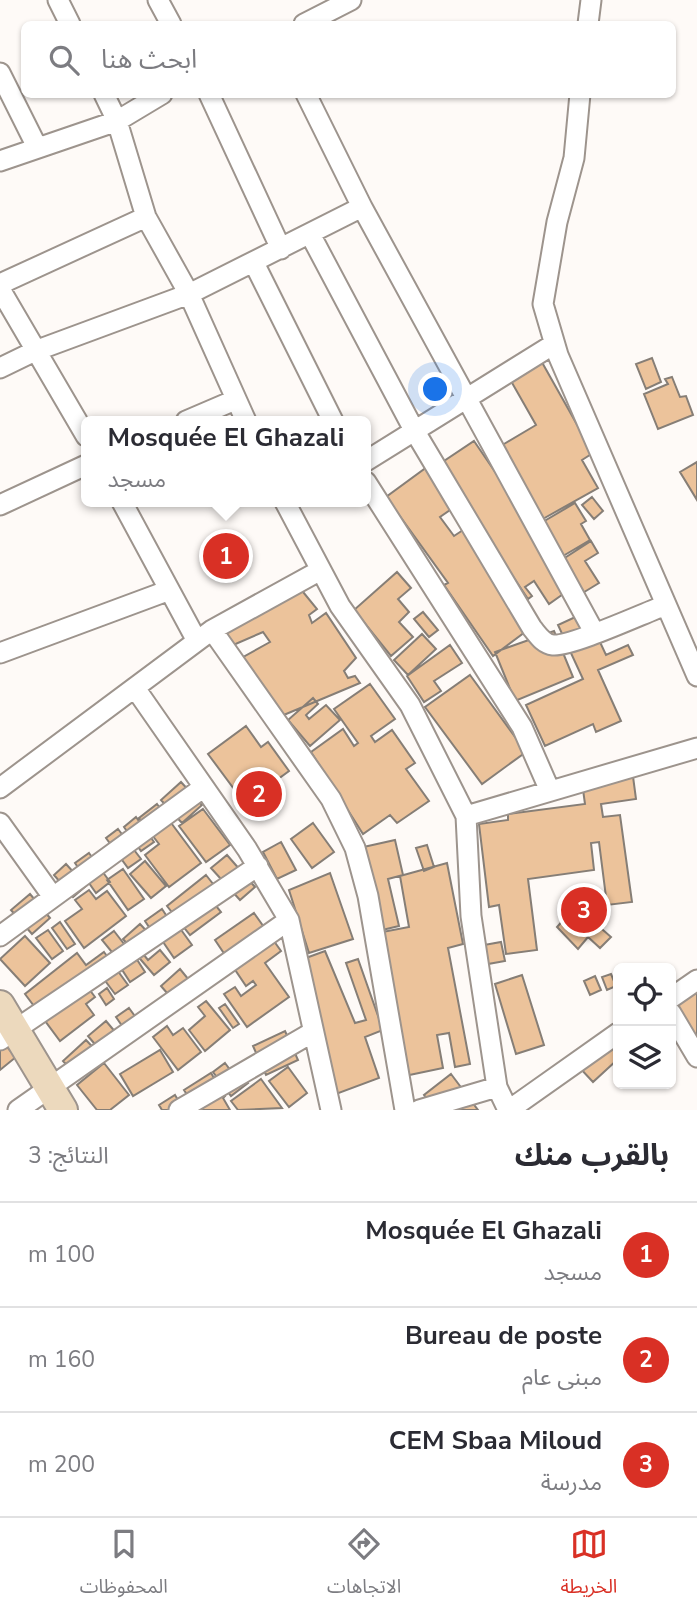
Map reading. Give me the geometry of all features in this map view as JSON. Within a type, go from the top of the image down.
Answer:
[{"type":"street","points":[[58,0],[68,21]]},
{"type":"street","points":[[158,0],[169,21]]},
{"type":"street","points":[[310,21],[351,0]]},
{"type":"street","points":[[588,21],[591,0]]},
{"type":"street","points":[[0,74],[37,147]]},
{"type":"street","points":[[106,98],[117,121],[146,217],[189,294],[243,416]]},
{"type":"street","points":[[0,161],[117,121],[155,98]]},
{"type":"street","points":[[211,98],[281,249]]},
{"type":"street","points":[[308,98],[362,207],[594,632]]},
{"type":"street","points":[[580,98],[574,158],[557,222],[543,304],[554,344],[697,676]]},
{"type":"street","points":[[0,368],[35,351],[189,294],[254,264],[362,207]]},
{"type":"street","points":[[81,428],[0,287],[146,217]]},
{"type":"street","points":[[310,234],[414,430],[532,628],[543,641],[554,645],[666,605]]},
{"type":"street","points":[[254,264],[330,416]]},
{"type":"street","points":[[371,458],[554,344]]},
{"type":"street","points":[[198,416],[235,400]]},
{"type":"street","points":[[0,505],[81,467]]},
{"type":"street","points":[[371,490],[522,727],[550,791]]},
{"type":"street","points":[[124,507],[167,592],[331,799],[355,848],[368,896],[405,1110]]},
{"type":"street","points":[[293,507],[319,571],[410,705],[466,816],[471,916],[497,1087],[508,1109],[613,1036]]},
{"type":"street","points":[[0,788],[204,636],[319,571]]},
{"type":"street","points":[[0,653],[167,592]]},
{"type":"street","points":[[135,688],[258,866],[289,920],[331,1110]]},
{"type":"street","points":[[466,816],[697,748]]},
{"type":"street","points":[[0,936],[204,787]]},
{"type":"street","points":[[0,822],[53,897]]},
{"type":"street","points":[[8,1035],[258,866]]},
{"type":"street","points":[[18,1110],[58,1099],[289,920]]},
{"type":"street","points":[[676,995],[697,980]]},
{"type":"street","points":[[0,1005],[8,1035],[58,1099]]},
{"type":"street","points":[[676,1021],[697,1057]]},
{"type":"street","points":[[179,1110],[313,1032]]},
{"type":"street","points":[[419,1110],[497,1087]]},
{"type":"building","points":[[539,357],[593,453],[582,460],[598,488],[541,520],[499,447],[536,425],[507,374]]},
{"type":"building","points":[[652,358],[661,382],[646,389],[636,364]]},
{"type":"building","points":[[672,377],[680,397],[686,396],[693,415],[658,429],[644,394],[668,384],[665,379]]},
{"type":"building","points":[[474,441],[515,501],[566,592],[549,604],[534,581],[525,587],[532,596],[528,599],[438,465]]},
{"type":"building","points":[[697,462],[697,500],[680,472]]},
{"type":"building","points":[[427,467],[453,508],[440,517],[454,536],[463,530],[533,626],[493,656],[444,585],[448,583],[386,497]]},
{"type":"building","points":[[592,497],[603,511],[594,519],[582,505]]},
{"type":"building","points":[[575,503],[586,521],[581,524],[590,540],[563,556],[541,523]]},
{"type":"building","points":[[591,541],[598,553],[585,561],[599,583],[581,594],[560,561]]},
{"type":"building","points":[[397,572],[411,588],[398,599],[409,612],[399,622],[413,637],[391,656],[354,610]]},
{"type":"building","points":[[299,587],[317,609],[309,615],[312,623],[326,613],[356,658],[344,671],[348,678],[355,676],[360,683],[279,717],[236,661],[270,642],[263,632],[231,646],[220,630]]},
{"type":"building","points":[[423,612],[438,630],[429,637],[414,619]]},
{"type":"building","points":[[586,612],[606,655],[628,645],[633,655],[598,670],[621,721],[596,732],[593,724],[545,746],[526,705],[583,679],[558,625]]},
{"type":"building","points":[[554,631],[573,677],[515,701],[495,652]]},
{"type":"building","points":[[422,634],[436,649],[408,675],[394,660]]},
{"type":"building","points":[[450,645],[462,663],[434,681],[441,691],[424,702],[407,676]]},
{"type":"building","points":[[470,675],[526,752],[482,784],[425,707]]},
{"type":"building","points":[[370,684],[395,719],[371,736],[375,742],[392,730],[415,763],[406,769],[429,801],[397,823],[390,815],[363,834],[311,752],[343,729],[354,746],[358,743],[334,709]]},
{"type":"building","points":[[313,698],[318,704],[306,715],[309,719],[326,705],[340,720],[310,746],[288,720]]},
{"type":"building","points":[[246,726],[261,747],[268,742],[289,771],[251,799],[243,788],[237,793],[208,754]]},
{"type":"building","points":[[632,769],[636,799],[601,804],[603,817],[620,815],[632,902],[607,905],[599,842],[591,843],[594,870],[528,879],[537,950],[506,954],[499,905],[489,907],[479,824],[508,820],[508,814],[585,804],[581,775]]},
{"type":"building","points":[[181,782],[202,805],[182,823],[161,800]]},
{"type":"building","points":[[157,804],[201,863],[169,887],[145,855],[159,844],[139,818]]},
{"type":"building","points":[[203,809],[230,845],[206,862],[179,826]]},
{"type":"building","points":[[136,817],[154,842],[141,851],[124,827]]},
{"type":"building","points":[[313,823],[334,852],[312,868],[291,839]]},
{"type":"building","points":[[118,829],[141,859],[128,868],[106,838]]},
{"type":"building","points":[[395,840],[403,875],[388,879],[399,926],[378,931],[359,848]]},
{"type":"building","points":[[281,842],[296,870],[277,879],[263,852]]},
{"type":"building","points":[[427,845],[434,867],[424,871],[416,848]]},
{"type":"building","points":[[89,853],[110,882],[96,893],[75,863]]},
{"type":"building","points":[[227,855],[255,887],[240,900],[211,868]]},
{"type":"building","points":[[145,861],[166,886],[151,898],[130,874]]},
{"type":"building","points":[[447,863],[463,944],[448,948],[470,1064],[455,1067],[449,1033],[437,1035],[443,1068],[395,1078],[372,934],[409,927],[400,876]]},
{"type":"building","points":[[66,864],[86,886],[73,897],[54,875]]},
{"type":"building","points":[[123,869],[144,899],[128,910],[107,880]]},
{"type":"building","points":[[330,873],[353,939],[309,953],[289,890]]},
{"type":"building","points":[[206,875],[221,894],[212,901],[221,912],[190,935],[167,906]]},
{"type":"building","points":[[89,890],[96,899],[107,891],[126,916],[84,948],[65,921],[82,909],[75,900]]},
{"type":"building","points":[[30,894],[50,918],[32,934],[11,910]]},
{"type":"building","points":[[584,897],[603,914],[595,923],[611,937],[600,948],[588,937],[578,949],[557,927]]},
{"type":"building","points":[[162,909],[168,918],[151,930],[145,921]]},
{"type":"building","points":[[254,913],[281,951],[265,963],[289,997],[247,1027],[224,994],[235,987],[241,996],[256,985],[253,981],[246,986],[215,940]]},
{"type":"building","points":[[174,920],[192,945],[174,958],[157,933]]},
{"type":"building","points":[[60,922],[75,944],[67,949],[52,928]]},
{"type":"building","points":[[140,924],[153,938],[139,949],[148,960],[160,950],[170,962],[154,975],[123,939]]},
{"type":"building","points":[[48,930],[63,951],[52,959],[36,938]]},
{"type":"building","points":[[114,931],[131,953],[120,962],[102,940]]},
{"type":"building","points":[[25,936],[50,963],[25,986],[0,959]]},
{"type":"building","points":[[501,942],[505,961],[488,964],[484,945]]},
{"type":"building","points":[[325,951],[355,1023],[366,1020],[346,963],[358,959],[383,1030],[365,1037],[379,1078],[328,1097],[295,962]]},
{"type":"building","points":[[104,952],[128,985],[115,994],[100,974],[86,985],[95,997],[86,1004],[94,1015],[60,1041],[25,994],[77,953],[86,965]]},
{"type":"building","points":[[134,955],[145,972],[130,982],[119,965]]},
{"type":"building","points":[[180,969],[198,991],[179,1007],[161,986]]},
{"type":"building","points":[[611,974],[613,987],[607,990],[602,977]]},
{"type":"building","points":[[522,975],[544,1045],[516,1054],[495,984]]},
{"type":"building","points":[[595,976],[601,990],[590,995],[584,981]]},
{"type":"building","points":[[695,987],[697,988],[697,1040],[676,1008],[687,999]]},
{"type":"building","points":[[107,988],[114,999],[106,1005],[99,994]]},
{"type":"building","points":[[206,1001],[230,1030],[205,1051],[189,1030],[205,1016],[198,1007]]},
{"type":"building","points":[[225,1004],[239,1024],[233,1028],[219,1008]]},
{"type":"building","points":[[129,1008],[145,1030],[131,1039],[116,1017]]},
{"type":"building","points":[[106,1021],[122,1040],[104,1055],[88,1036]]},
{"type":"building","points":[[167,1026],[173,1035],[183,1028],[201,1052],[178,1070],[153,1037]]},
{"type":"building","points":[[285,1031],[298,1060],[266,1075],[253,1046]]},
{"type":"building","points":[[0,1039],[16,1057],[0,1070]]},
{"type":"building","points":[[86,1040],[103,1058],[80,1079],[63,1061]]},
{"type":"building","points":[[613,1043],[613,1064],[593,1082],[578,1066]]},
{"type":"building","points":[[160,1050],[173,1072],[133,1096],[120,1074]]},
{"type":"building","points":[[104,1063],[129,1095],[110,1110],[97,1110],[77,1085]]},
{"type":"building","points":[[225,1063],[231,1071],[236,1067],[248,1083],[231,1096],[213,1072]]},
{"type":"building","points":[[288,1067],[307,1093],[289,1107],[269,1081]]},
{"type":"building","points":[[211,1073],[230,1110],[197,1110],[184,1090]]},
{"type":"building","points":[[451,1074],[478,1110],[436,1110],[424,1095]]},
{"type":"building","points":[[261,1079],[282,1108],[238,1110],[231,1101]]},
{"type":"building","points":[[175,1095],[184,1110],[162,1110],[159,1105]]},
{"type":"place","name":"Mosquée El Ghazali","points":[[226,556]]},
{"type":"place","name":"Bureau de poste","points":[[259,794]]},
{"type":"place","name":"CEM Sbaa Miloud","points":[[584,910]]}]
